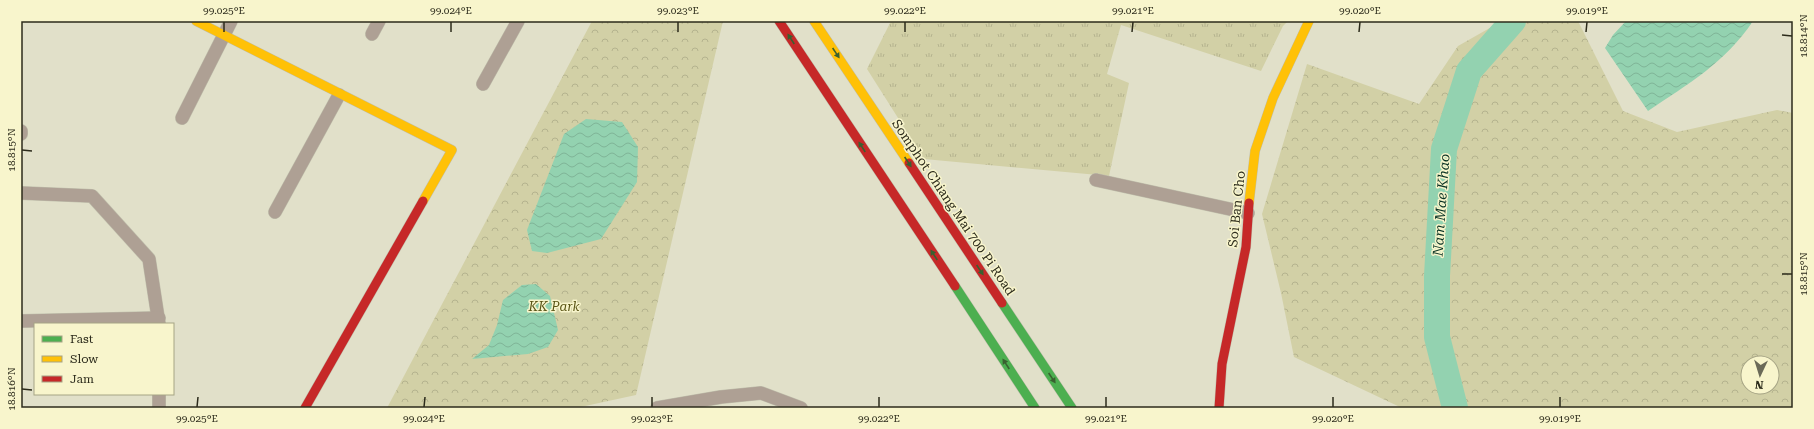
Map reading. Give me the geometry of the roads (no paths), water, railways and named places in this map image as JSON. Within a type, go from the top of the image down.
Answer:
[{"type":"street","points":[[196,21],[339,95],[452,150],[304,408]]},
{"type":"street","points":[[182,118],[231,21]]},
{"type":"street","points":[[372,34],[379,21]]},
{"type":"street","points":[[483,84],[518,21]]},
{"type":"street","points":[[779,21],[1035,408]]},
{"type":"street","name":"Somphot Chiang Mai 700 Pi Road","points":[[814,21],[1072,408]]},
{"type":"street","name":"Soi Ban Cho","points":[[1219,408],[1222,364],[1246,247],[1248,213],[1256,151],[1273,98],[1309,21]]},
{"type":"street","points":[[275,212],[339,95]]},
{"type":"street","points":[[1096,180],[1248,213]]},
{"type":"street","points":[[21,193],[92,196],[149,259],[159,321],[21,321]]},
{"type":"street","points":[[657,408],[722,397],[761,393],[801,408]]},
{"type":"street","points":[[159,395],[159,408]]},
{"type":"water","points":[[1626,21],[1753,21],[1742,36],[1718,61],[1691,82],[1648,111],[1605,48],[1613,35]]},
{"type":"water","points":[[586,119],[622,122],[638,147],[637,182],[601,239],[547,253],[532,251],[527,230],[564,134]]},
{"type":"water","points":[[536,284],[550,296],[558,330],[548,347],[528,354],[472,359],[489,345],[497,325],[503,300],[522,285]]},
{"type":"waterway","name":"Nam Mae Khao","points":[[1455,408],[1437,337],[1437,276],[1444,149],[1469,71],[1513,21]]},
{"type":"park label","name":"KK Park","points":[[554,306]]}]
